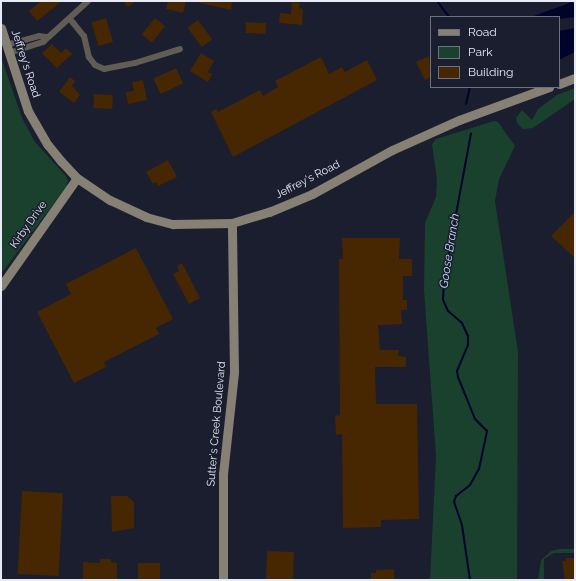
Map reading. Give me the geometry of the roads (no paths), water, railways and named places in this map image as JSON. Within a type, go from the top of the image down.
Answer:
[{"type":"street","points":[[7,49],[38,45],[70,19],[75,11],[88,1]]},
{"type":"street","points":[[70,19],[84,36],[89,57],[95,65],[104,69],[135,63],[180,49]]},
{"type":"street","name":"Jeffrey's Road","points":[[1,28],[28,111],[48,145],[77,178],[110,200],[146,217],[184,225],[232,223],[287,205],[392,150],[453,122],[546,88]]},
{"type":"street","points":[[7,49],[33,37],[46,37]]},
{"type":"street","points":[[560,84],[575,78]]},
{"type":"street","name":"Kirby Drive","points":[[1,286],[77,178]]},
{"type":"street","name":"Sutter's Creek Boulevard","points":[[223,580],[223,474],[234,372],[232,223]]},
{"type":"water","points":[[572,2],[575,5],[575,17],[560,19],[560,16],[534,16]]},
{"type":"water","points":[[575,28],[575,52],[560,60],[560,31]]},
{"type":"waterway","name":"Goose Branch","points":[[437,1],[448,16]]},
{"type":"waterway","name":"Goose Branch","points":[[466,104],[470,88]]},
{"type":"waterway","name":"Goose Branch","points":[[470,580],[462,525],[454,502],[456,496],[470,485],[479,469],[487,431],[475,419],[458,377],[457,371],[468,345],[468,336],[462,323],[448,311],[443,300],[444,279],[471,133]]}]
